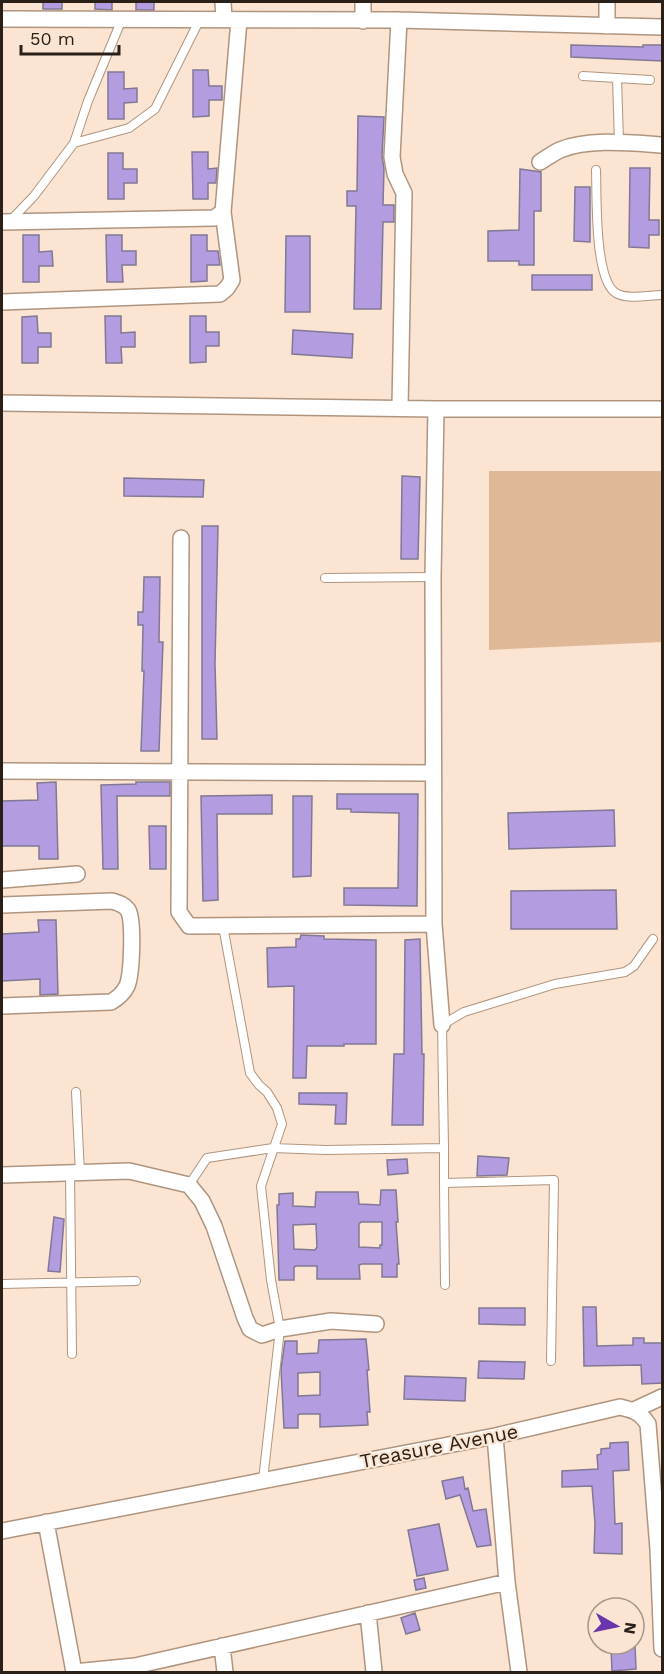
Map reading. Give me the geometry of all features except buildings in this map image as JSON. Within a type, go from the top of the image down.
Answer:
[{"type":"street","points":[[2,302],[220,294],[227,288],[232,280],[223,212],[231,19],[223,2]]},
{"type":"street","points":[[363,2],[363,21]]},
{"type":"street","points":[[607,2],[607,26]]},
{"type":"street","points":[[2,19],[399,20],[663,27]]},
{"type":"street","points":[[399,20],[392,157],[395,174],[404,193],[400,408]]},
{"type":"street","points":[[540,162],[560,150],[577,146],[619,142],[663,145]]},
{"type":"street","points":[[5,222],[214,218],[223,212]]},
{"type":"street","points":[[2,404],[663,409]]},
{"type":"street","points":[[436,409],[433,577],[434,924],[442,1024]]},
{"type":"street","points":[[181,538],[179,912],[189,926],[434,924]]},
{"type":"street","points":[[2,771],[433,773]]},
{"type":"street","points":[[2,880],[77,873]]},
{"type":"street","points":[[2,905],[112,901],[123,904],[128,911],[130,921],[130,976],[127,987],[120,997],[111,1002],[2,1006]]},
{"type":"street","points":[[2,1175],[129,1171],[189,1185],[202,1201],[214,1226],[250,1329],[262,1335],[280,1329],[331,1321],[376,1324]]},
{"type":"street","points":[[634,1410],[663,1397]]},
{"type":"street","name":"Treasure Avenue","points":[[2,1531],[495,1436],[620,1407],[634,1410]]},
{"type":"street","points":[[634,1410],[642,1415],[648,1424],[663,1650]]},
{"type":"street","points":[[495,1436],[507,1582],[519,1672]]},
{"type":"street","points":[[45,1522],[74,1672],[135,1666],[507,1582]]},
{"type":"street","points":[[368,1613],[374,1672]]},
{"type":"street","points":[[222,1646],[225,1672]]},
{"type":"lane","points":[[5,222],[34,196],[74,143],[88,101],[122,19]]},
{"type":"lane","points":[[74,143],[129,128],[155,109],[200,19]]},
{"type":"lane","points":[[582,76],[650,80]]},
{"type":"lane","points":[[617,78],[619,142]]},
{"type":"lane","points":[[596,170],[600,259],[607,283],[617,294],[624,296],[663,295]]},
{"type":"lane","points":[[325,578],[433,577]]},
{"type":"lane","points":[[224,926],[250,1073],[259,1086],[267,1092],[277,1108],[282,1124],[261,1186],[271,1280],[280,1329],[263,1480]]},
{"type":"lane","points":[[445,1285],[442,1024],[464,1011],[555,984],[625,972],[634,966],[653,939]]},
{"type":"lane","points":[[72,1354],[71,1283],[76,1092]]},
{"type":"lane","points":[[189,1185],[207,1158],[273,1148],[326,1150],[444,1148]]},
{"type":"lane","points":[[444,1183],[554,1180],[551,1361]]},
{"type":"lane","points":[[2,1284],[136,1281]]},
{"type":"shaded area","points":[[489,471],[662,471],[662,642],[489,650]]}]
